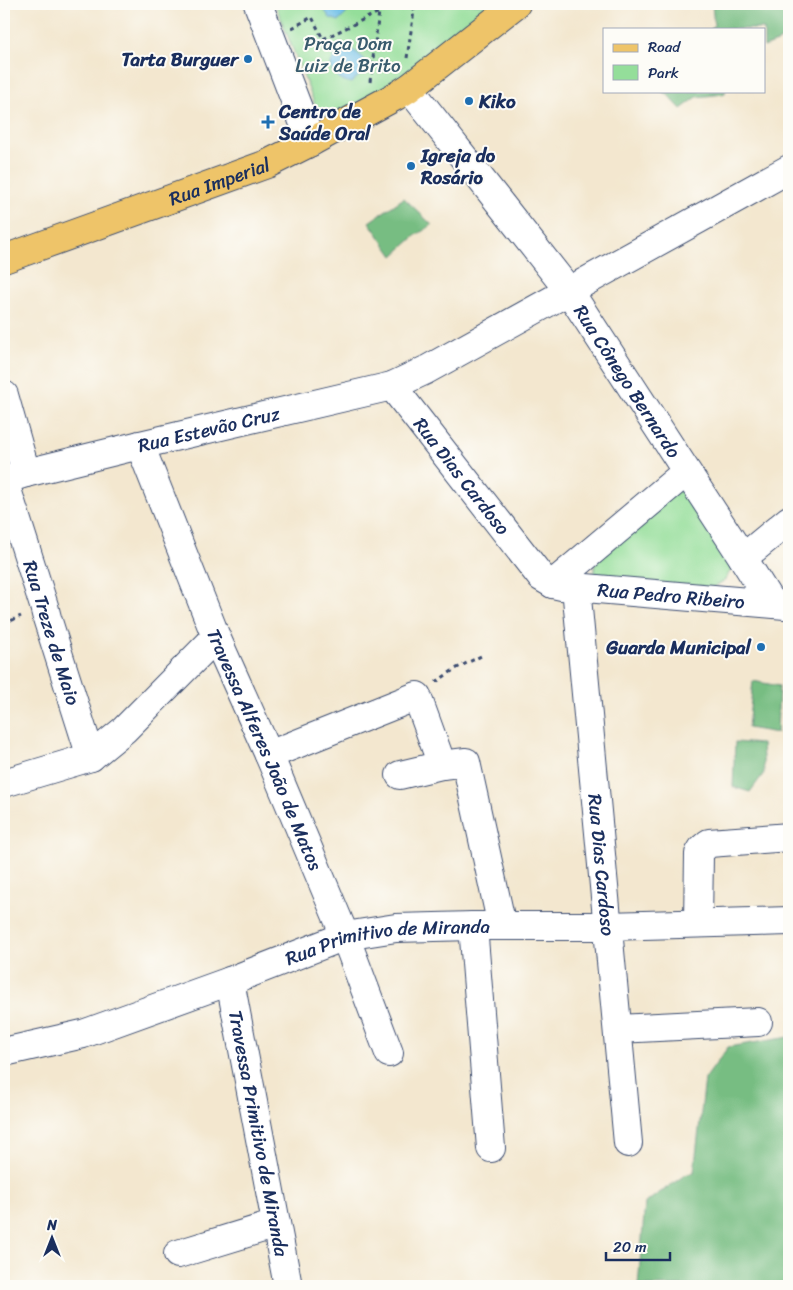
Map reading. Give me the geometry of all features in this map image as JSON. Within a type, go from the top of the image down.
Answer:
[{"type":"main road","name":"Rua Imperial","points":[[4,259],[267,164],[396,96],[407,77],[516,4]]},
{"type":"street","points":[[258,4],[311,142]]},
{"type":"street","name":"Rua Cônego Bernardo","points":[[407,77],[569,291],[743,558],[780,604]]},
{"type":"street","name":"Rua Estevão Cruz","points":[[11,478],[140,445],[392,386],[426,370],[789,169]]},
{"type":"street","name":"Rua Dias Cardoso","points":[[392,386],[541,577],[565,585],[607,926],[628,1143]]},
{"type":"street","name":"Rua Treze de Maio","points":[[4,395],[11,478],[44,606],[91,757]]},
{"type":"street","name":"Travessa Alferes João de Matos","points":[[140,445],[216,637],[269,755],[345,936],[389,1053]]},
{"type":"street","points":[[565,585],[686,472]]},
{"type":"street","points":[[743,558],[789,520]]},
{"type":"street","name":"Rua Pedro Ribeiro","points":[[565,585],[780,604]]},
{"type":"street","points":[[4,783],[91,757],[124,730],[216,637]]},
{"type":"street","points":[[269,755],[418,696],[442,765]]},
{"type":"street","points":[[400,775],[442,765],[466,762],[502,926]]},
{"type":"street","points":[[698,924],[700,854],[702,849],[709,843],[789,836]]},
{"type":"street","name":"Rua Primitivo de Miranda","points":[[4,1052],[83,1034],[230,981],[345,936],[396,928],[607,926],[789,921]]},
{"type":"street","points":[[473,926],[491,1148]]},
{"type":"street","name":"Travessa Primitivo de Miranda","points":[[230,981],[288,1286]]},
{"type":"street","points":[[618,1029],[758,1022]]},
{"type":"street","points":[[178,1254],[276,1224]]},
{"type":"path","points":[[369,86],[380,4]]},
{"type":"path","points":[[407,77],[415,4]]},
{"type":"path","points":[[288,30],[312,17],[323,38],[379,12]]},
{"type":"path","points":[[418,696],[455,669],[482,656]]},
{"type":"green space","name":"Praça Dom Luiz de Brito","points":[[275,4],[498,4],[400,81],[337,114],[326,115],[317,110]]},
{"type":"green space","points":[[712,4],[789,4],[789,28],[780,41],[766,46],[766,28],[712,28],[714,26]]},
{"type":"green space","points":[[663,92],[725,92],[724,94],[697,97],[681,109]]},
{"type":"green space","points":[[404,198],[432,225],[415,236],[393,256],[369,222]]},
{"type":"green space","points":[[681,488],[732,568],[725,580],[711,589],[600,582],[594,574],[595,563]]},
{"type":"green space","points":[[753,681],[779,686],[777,733],[748,728]]},
{"type":"green space","points":[[735,742],[762,744],[764,773],[750,792],[733,787]]},
{"type":"green space","points":[[789,1037],[789,1286],[638,1286],[645,1203],[685,1175],[694,1172],[705,1079],[728,1047]]},
{"type":"water","points":[[325,4],[346,4],[348,7],[346,14],[339,21],[330,18],[325,11]]},
{"type":"water","points":[[346,47],[364,59],[362,73],[351,83],[341,80],[332,71],[331,63],[336,53]]},
{"type":"place","name":"Tarta Burguer","points":[[248,59]]},
{"type":"place","name":"Kiko","points":[[469,101]]},
{"type":"place","name":"Centro de Saúde Oral","points":[[268,122]]},
{"type":"place","name":"Igreja do Rosário","points":[[411,166]]},
{"type":"place","name":"Guarda Municipal","points":[[761,647]]}]
